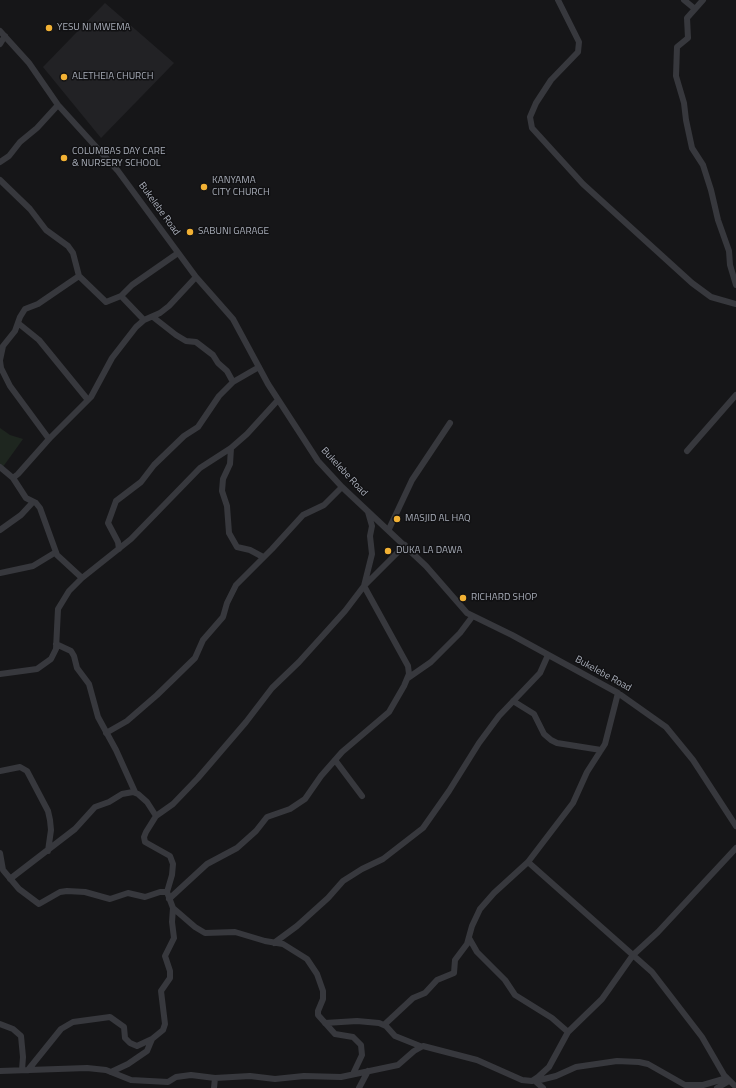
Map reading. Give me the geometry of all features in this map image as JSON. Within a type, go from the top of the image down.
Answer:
[{"type":"street","points":[[558,0],[579,42],[578,52],[550,80],[536,103],[530,117],[532,128],[583,184],[692,284],[711,297],[736,304]]},
{"type":"street","points":[[684,0],[695,9]]},
{"type":"street","points":[[703,0],[687,18],[688,38],[679,44],[676,50],[676,76],[684,103],[692,148],[704,169],[718,220],[729,251],[730,265],[736,285]]},
{"type":"street","points":[[0,44],[2,33]]},
{"type":"street","name":"Bukelebe Road","points":[[2,33],[29,63],[58,105],[118,171],[196,277],[233,319],[278,400],[318,461],[342,487],[389,529],[426,566],[472,617],[512,635],[618,693],[656,718],[676,737],[693,760],[736,826]]},
{"type":"street","points":[[0,162],[9,156],[20,142],[37,128],[58,105]]},
{"type":"street","points":[[0,180],[30,209],[42,226],[71,250],[79,276],[106,302],[120,296],[132,285],[178,253]]},
{"type":"street","points":[[49,439],[10,386],[0,361],[2,346],[15,331],[27,308],[38,304],[79,276]]},
{"type":"street","points":[[13,478],[88,400],[98,386],[116,352],[128,336],[144,320],[153,317],[169,306],[196,277]]},
{"type":"street","points":[[120,296],[144,320]]},
{"type":"street","points":[[153,317],[176,335],[186,341],[196,342],[213,355],[218,363],[227,371],[233,382]]},
{"type":"street","points":[[18,323],[39,340],[88,400]]},
{"type":"street","points":[[119,550],[118,542],[108,523],[116,501],[141,482],[154,465],[184,436],[198,427],[219,396],[233,382],[259,367]]},
{"type":"street","points":[[687,451],[736,395]]},
{"type":"street","points":[[0,674],[20,673],[40,668],[51,659],[55,652],[58,607],[69,591],[82,578],[119,550],[196,471],[231,448],[247,434],[278,400]]},
{"type":"street","points":[[389,529],[412,480],[450,423]]},
{"type":"street","points":[[231,448],[230,464],[223,479],[222,491],[227,506],[229,534],[237,547],[250,550],[263,557]]},
{"type":"street","points":[[0,467],[13,478],[26,498],[40,508],[56,552],[82,578]]},
{"type":"street","points":[[106,733],[127,722],[195,658],[203,640],[223,617],[235,586],[303,515],[324,505],[342,487]]},
{"type":"street","points":[[0,530],[21,515],[33,502]]},
{"type":"street","points":[[169,899],[207,864],[237,848],[256,831],[268,817],[290,809],[305,799],[321,776],[335,760],[389,712],[408,678],[409,669],[405,660],[364,586],[372,557],[370,536],[372,526],[368,511]]},
{"type":"street","points":[[353,1074],[362,1055],[361,1045],[353,1037],[335,1034],[325,1023],[318,1012],[323,995],[314,968],[302,954],[286,945],[235,932],[205,933],[194,927],[173,908],[166,892],[172,871],[171,858],[161,850],[149,845],[144,839],[156,816],[173,804],[198,778],[246,722],[272,688],[299,662],[345,611],[364,586],[405,545]]},
{"type":"street","points":[[0,573],[33,566],[56,552]]},
{"type":"street","points":[[408,678],[431,662],[460,633],[472,617]]},
{"type":"street","points":[[56,644],[67,649],[73,654],[77,668],[89,684],[96,713],[135,792],[147,802],[156,816]]},
{"type":"street","points":[[274,943],[297,926],[328,898],[344,881],[362,869],[383,859],[423,828],[449,791],[470,756],[499,716],[540,673],[548,655]]},
{"type":"street","points":[[384,1025],[413,998],[425,993],[437,980],[453,974],[455,960],[464,949],[480,909],[494,893],[528,862],[573,803],[587,772],[602,750],[607,739],[618,693]]},
{"type":"street","points":[[513,701],[534,714],[544,734],[551,740],[557,743],[602,750]]},
{"type":"street","points":[[335,760],[362,796]]},
{"type":"street","points":[[0,771],[20,767],[27,771],[48,811],[51,830],[48,851]]},
{"type":"street","points":[[10,879],[76,828],[95,807],[109,802],[122,794],[135,792]]},
{"type":"street","points":[[535,1081],[552,1062],[568,1032],[602,999],[633,955],[658,932],[736,848]]},
{"type":"street","points":[[0,853],[2,858],[1,867],[10,879],[19,889],[39,904],[60,892],[67,891],[86,892],[110,899],[128,893],[145,898],[166,892]]},
{"type":"street","points":[[528,862],[652,972],[702,1037],[728,1080],[736,1087]]},
{"type":"street","points":[[25,1070],[61,1029],[73,1022],[110,1017],[124,1027],[125,1038],[130,1044],[136,1046],[152,1039],[163,1030],[165,1024],[161,991],[170,978],[170,971],[165,956],[173,941],[173,908]]},
{"type":"street","points":[[469,938],[477,952],[506,980],[515,995],[550,1017],[568,1032]]},
{"type":"street","points":[[325,1023],[365,1022],[384,1025],[395,1036],[420,1046],[439,1049],[489,1064],[522,1080],[535,1081],[552,1078],[576,1067],[617,1061],[648,1064],[661,1070],[685,1086],[703,1085],[728,1080]]},
{"type":"street","points":[[0,1024],[13,1029],[20,1036],[25,1070]]},
{"type":"street","points":[[111,1072],[146,1053],[152,1039]]},
{"type":"street","points":[[0,1071],[87,1068],[111,1072],[131,1080],[168,1082],[176,1077],[191,1075],[215,1078],[250,1076],[280,1078],[304,1076],[341,1077],[398,1065],[420,1046]]},
{"type":"street","points":[[359,1088],[368,1071]]},
{"type":"street","points":[[214,1088],[215,1078]]},
{"type":"street","points":[[717,1088],[728,1080]]},
{"type":"street","points":[[535,1081],[543,1088]]},
{"type":"shaded area","points":[[105,3],[174,63],[101,138],[43,67]]},
{"type":"shaded area","points":[[0,428],[10,435],[23,439],[0,471]]},
{"type":"place","name":"YESU NI MWEMA","points":[[49,28]]},
{"type":"place","name":"ALETHEIA CHURCH","points":[[64,77]]},
{"type":"place","name":"COLUMBAS DAY CARE & NURSERY SCHOOL","points":[[64,158]]},
{"type":"place","name":"KANYAMA CITY CHURCH","points":[[204,187]]},
{"type":"place","name":"SABUNI GARAGE","points":[[190,232]]},
{"type":"place","name":"MASJID AL HAQ","points":[[397,519]]},
{"type":"place","name":"DUKA LA DAWA","points":[[388,551]]},
{"type":"place","name":"RICHARD SHOP","points":[[463,598]]}]
